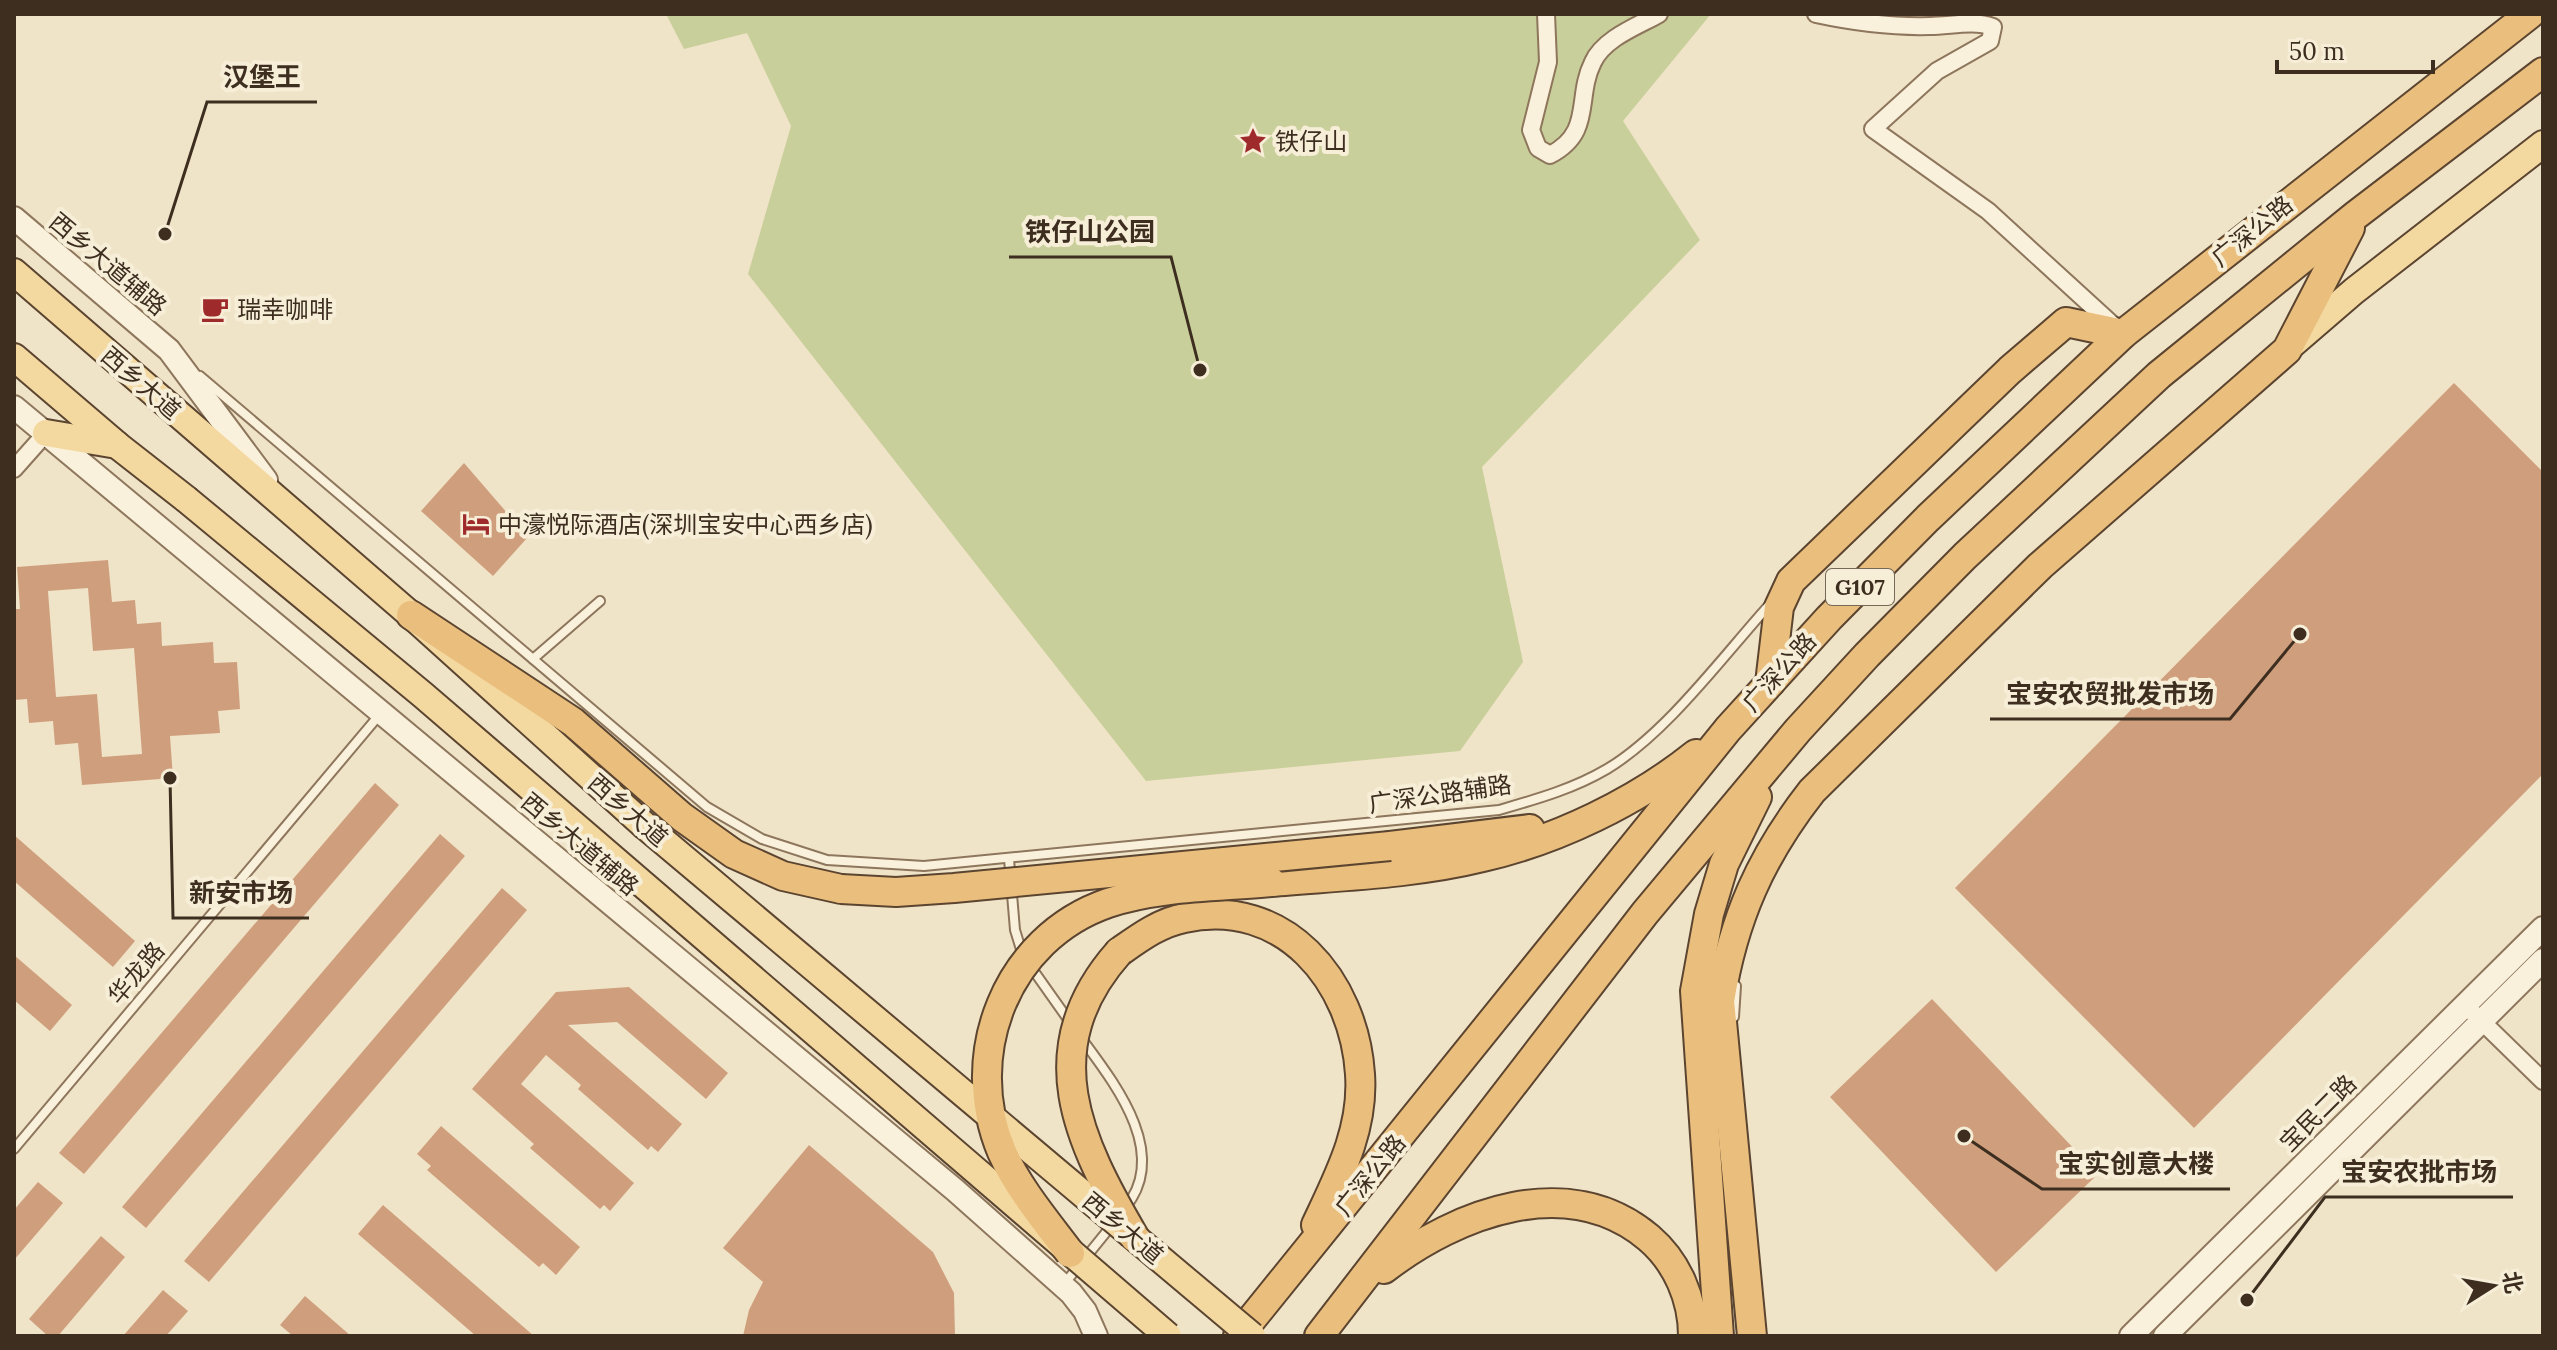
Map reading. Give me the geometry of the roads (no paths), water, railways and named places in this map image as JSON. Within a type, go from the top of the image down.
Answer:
[{"type":"highway","name":"广深公路","points":[[1238,1336],[1728,729],[1928,518],[2123,334],[2530,14]]},
{"type":"highway","name":"G107","points":[[1319,1336],[1645,913],[1798,730],[1910,611],[2159,375],[2356,215],[2543,72]]},
{"type":"highway","points":[[1752,1336],[1720,1001],[1728,948],[1773,845],[1812,791],[2040,566],[2287,350],[2356,215]]},
{"type":"highway","points":[[1770,683],[1779,607],[1791,581],[2010,370],[2066,322],[2123,334]]},
{"type":"highway","points":[[411,615],[573,722],[682,817],[734,854],[783,876],[841,889],[896,892],[954,888],[1390,846],[1579,823]]},
{"type":"highway","points":[[1070,1253],[1032,1202],[1003,1153],[989,1113],[986,1069],[993,1023],[1009,983],[1036,949],[1070,922],[1107,903],[1147,894],[1434,867],[1484,857],[1579,823],[1682,766],[1728,729]]},
{"type":"highway","points":[[1719,1336],[1695,991],[1709,914],[1724,864],[1748,811],[1798,730]]},
{"type":"highway","points":[[1135,1238],[1089,1153],[1073,1092],[1071,1050],[1078,1013],[1096,979],[1119,952],[1150,930],[1181,918],[1214,913],[1243,918],[1275,929],[1302,947],[1327,972],[1344,1000],[1355,1034],[1361,1074],[1359,1110],[1350,1153],[1297,1266]]},
{"type":"highway","points":[[1345,1305],[1384,1270],[1436,1233],[1472,1217],[1537,1203],[1568,1204],[1602,1210],[1642,1232],[1661,1249],[1680,1276],[1693,1321],[1693,1336]]},
{"type":"main road","points":[[2287,350],[2354,291],[2543,144]]},
{"type":"main road","name":"西乡大道","points":[[14,272],[411,615],[644,825],[1252,1336]]},
{"type":"main road","name":"西乡大道","points":[[14,357],[435,705],[1168,1336]]},
{"type":"main road","points":[[46,433],[117,445]]},
{"type":"street","points":[[1546,14],[1548,62],[1531,130],[1538,148],[1550,155],[1569,145],[1579,126],[1593,61],[1617,37],[1659,14]]},
{"type":"street","points":[[1816,14],[1851,22],[1928,26],[1983,23],[1993,27],[1990,41],[1937,71],[1873,129],[1988,211],[2123,334]]},
{"type":"street","name":"西乡大道辅路","points":[[14,218],[169,350],[293,516]]},
{"type":"street","name":"西乡大道辅路","points":[[14,407],[955,1190],[1062,1286],[1085,1311],[1096,1336]]},
{"type":"street","points":[[14,469],[46,433]]},
{"type":"street","name":"宝民二路","points":[[2131,1336],[2543,928]]},
{"type":"street","name":"宝民二路","points":[[2165,1336],[2543,960]]},
{"type":"street","points":[[2465,1005],[2543,1081]]},
{"type":"lane","name":"西乡大道辅路","points":[[169,350],[707,807],[762,839],[827,860],[876,865],[1009,859]]},
{"type":"lane","name":"广深公路辅路","points":[[1009,859],[1444,818],[1499,810],[1559,793],[1607,769],[1644,743],[1791,581]]},
{"type":"lane","points":[[533,659],[600,601]]},
{"type":"lane","points":[[1835,784],[1919,686]]},
{"type":"lane","name":"华龙路","points":[[14,1149],[382,712]]},
{"type":"lane","points":[[1779,859],[1815,805]]},
{"type":"lane","points":[[1009,859],[1015,930],[1023,956],[1112,1082],[1142,1149],[1144,1170],[1133,1199],[1062,1286]]},
{"type":"lane","points":[[1764,888],[1769,879]]},
{"type":"lane","points":[[1735,1022],[1738,969]]},
{"type":"lane","points":[[1735,1036],[1752,1214]]},
{"type":"place","name":"铁仔山","points":[[1253,141]]},
{"type":"place","name":"汉堡王","points":[[165,234]]},
{"type":"place","name":"瑞幸咖啡","points":[[215,309]]},
{"type":"place","name":"铁仔山公园","points":[[1200,370]]},
{"type":"place","name":"中濠悦际酒店(深圳宝安中心西乡店)","points":[[476,524]]},
{"type":"place","name":"宝安农贸批发市场","points":[[2300,634]]},
{"type":"place","name":"新安市场","points":[[170,778]]},
{"type":"place","name":"宝实创意大楼","points":[[1964,1136]]},
{"type":"place","name":"宝安农批市场","points":[[2247,1300]]}]
